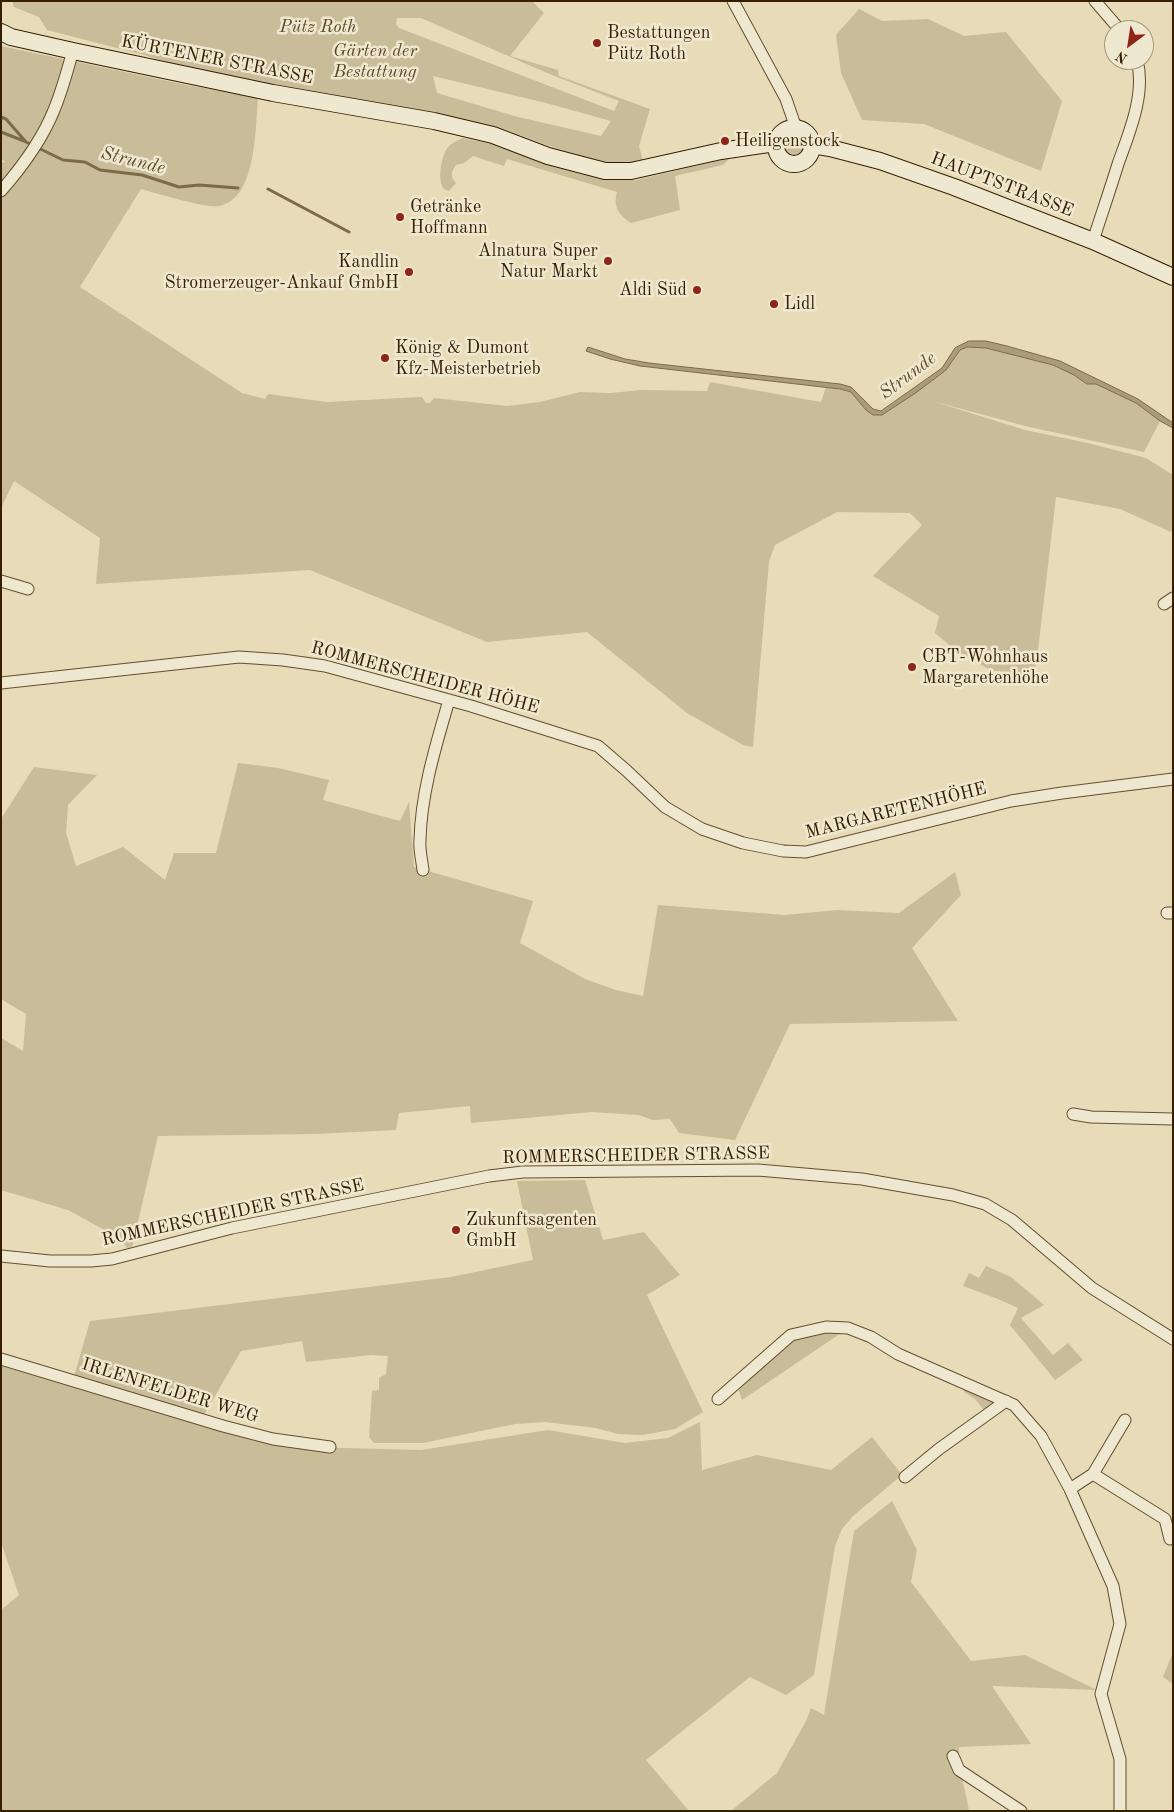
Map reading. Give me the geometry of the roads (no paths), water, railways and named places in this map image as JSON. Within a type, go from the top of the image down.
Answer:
[{"type":"main road","name":"KÜRTENER STRASSE","points":[[1,32],[11,37],[74,51],[273,92],[434,121],[493,135],[548,156],[605,171],[631,171],[721,151],[775,143]]},
{"type":"main road","points":[[796,128],[808,134],[812,145],[811,152],[807,159],[801,163],[785,163],[776,151],[775,143],[781,132],[796,128]]},
{"type":"main road","name":"HAUPTSTRASSE","points":[[812,145],[880,161],[954,187],[1093,241],[1173,277]]},
{"type":"street","points":[[733,1],[786,99],[796,128]]},
{"type":"street","points":[[1095,1],[1111,20]]},
{"type":"street","points":[[1,191],[21,168],[54,111],[74,51]]},
{"type":"street","points":[[1093,241],[1135,115],[1139,70]]},
{"type":"street","points":[[1,581],[28,588]]},
{"type":"street","name":"ROMMERSCHEIDER HÖHE","points":[[1,683],[239,658],[284,660],[325,666],[449,700],[598,746]]},
{"type":"street","points":[[423,870],[420,842],[421,815],[435,750],[449,700]]},
{"type":"street","name":"MARGARETENHÖHE","points":[[598,746],[664,807],[702,829],[743,843],[783,851],[806,852],[1011,800],[1173,779]]},
{"type":"street","points":[[1073,1114],[1091,1117],[1173,1119]]},
{"type":"street","name":"ROMMERSCHEIDER STRASSE","points":[[1,1256],[50,1261],[112,1259],[232,1228],[489,1176],[523,1172],[739,1169],[816,1174],[933,1190],[984,1204],[1012,1220],[1092,1288],[1173,1338]]},
{"type":"street","points":[[718,1399],[791,1335],[826,1327],[848,1328],[871,1337],[898,1354],[1014,1405],[1041,1436],[1070,1489],[1113,1586],[1120,1624],[1101,1694],[1120,1759],[1120,1811]]},
{"type":"street","name":"IRLENFELDER WEG","points":[[1,1359],[223,1426],[273,1439],[330,1446]]},
{"type":"street","points":[[905,1477],[939,1449],[1006,1401]]},
{"type":"street","points":[[1070,1489],[1093,1474],[1125,1420]]},
{"type":"street","points":[[1093,1474],[1165,1519],[1170,1540]]},
{"type":"street","points":[[953,1756],[959,1770],[992,1794],[1021,1811]]},
{"type":"waterway","name":"Strunde","points":[[1,117],[6,119],[26,142],[63,160],[85,162],[100,170],[142,175],[179,187],[199,185],[238,188]]},
{"type":"waterway","name":"Strunde","points":[[1,132],[24,141]]},
{"type":"waterway","name":"Strunde","points":[[268,189],[349,232]]},
{"type":"place","name":"Bestattungen Pütz Roth","points":[[597,43]]},
{"type":"place","name":"Heiligenstock","points":[[725,141]]},
{"type":"place","name":"Getränke Hoffmann","points":[[400,217]]},
{"type":"place","name":"Alnatura Super Natur Markt","points":[[608,261]]},
{"type":"place","name":"Kandlin Stromerzeuger-Ankauf GmbH","points":[[409,272]]},
{"type":"place","name":"Aldi Süd","points":[[697,290]]},
{"type":"place","name":"Lidl","points":[[774,304]]},
{"type":"place","name":"König & Dumont Kfz-Meisterbetrieb","points":[[385,358]]},
{"type":"place","name":"CBT-Wohnhaus Margaretenhöhe","points":[[912,667]]},
{"type":"place","name":"Zukunftsagenten GmbH","points":[[456,1230]]},
{"type":"park label","name":"Pütz Roth","points":[[318,27]]},
{"type":"park label","name":"Gärten der Bestattung","points":[[375,61]]}]
